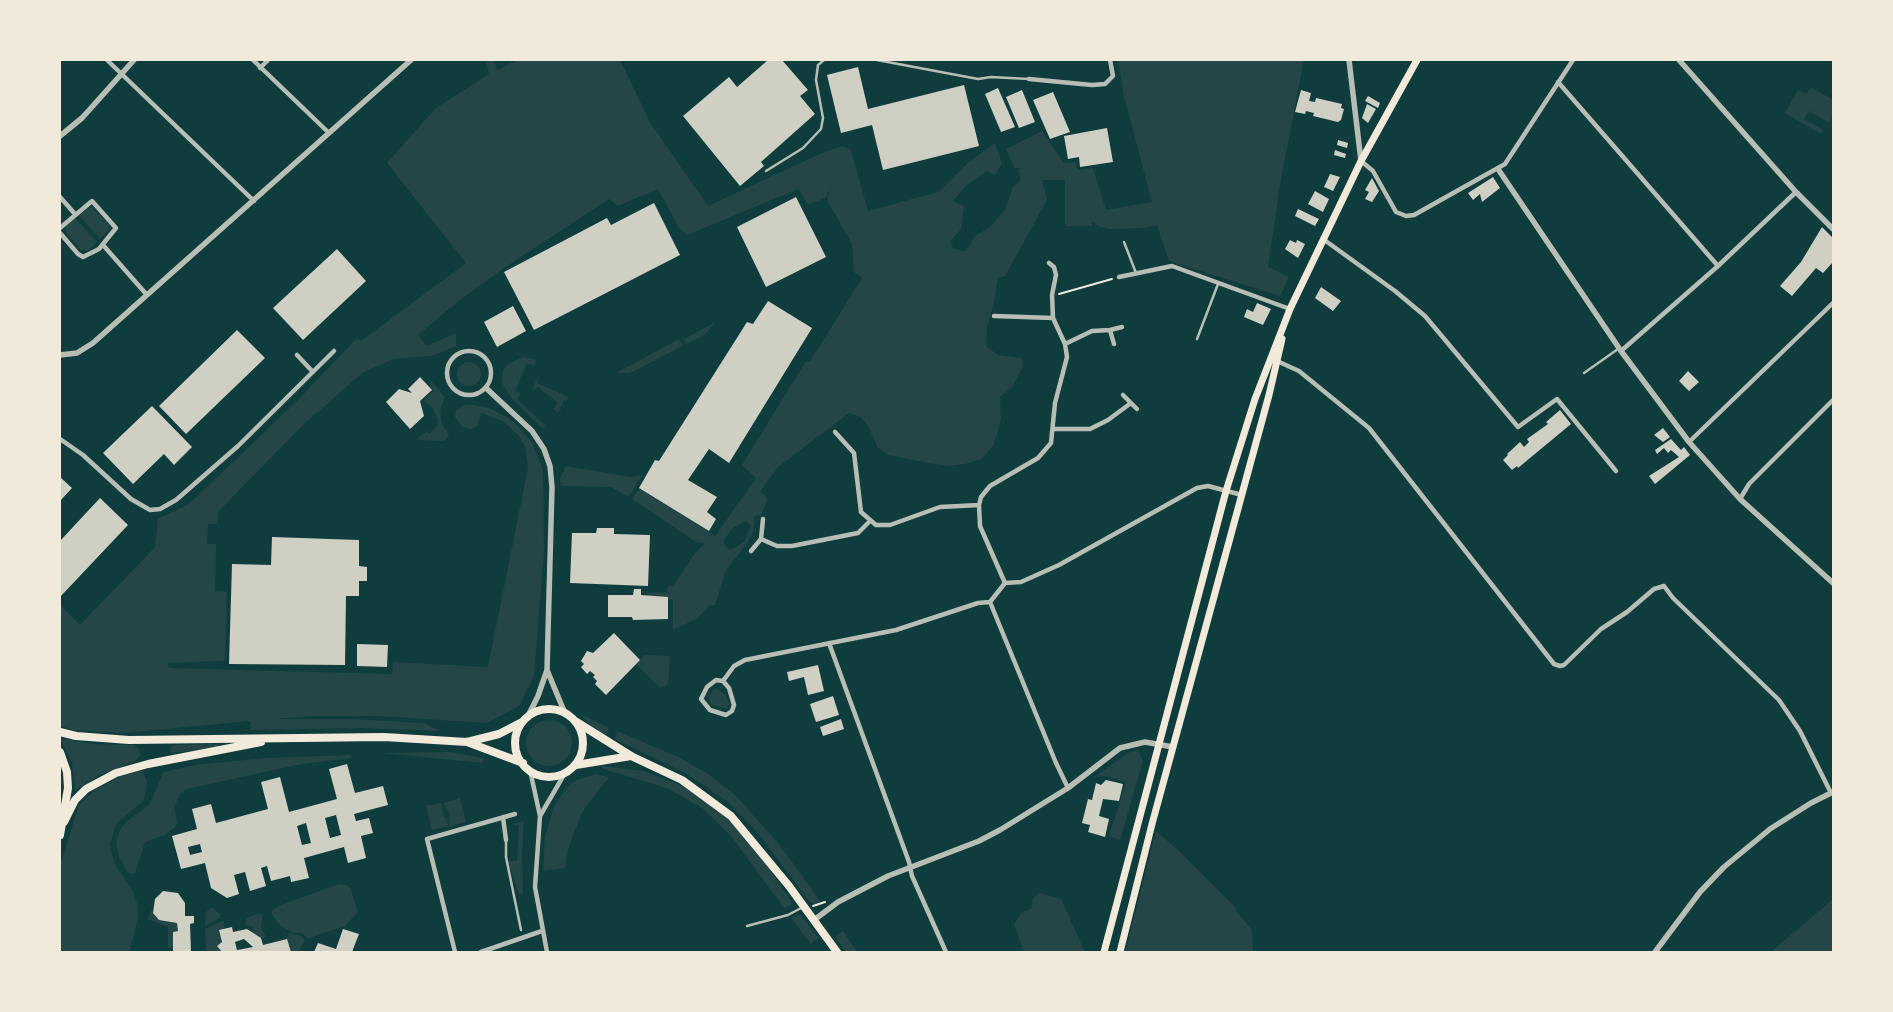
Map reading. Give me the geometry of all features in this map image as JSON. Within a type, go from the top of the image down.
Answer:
[{"type":"highway","points":[[60,732],[76,736],[129,740],[384,738],[467,742],[499,734],[525,719],[549,709],[564,711],[575,721],[631,756],[682,780],[714,801],[731,816],[748,833],[837,952]]},
{"type":"highway","points":[[525,719],[518,731],[516,741],[517,752],[523,763],[530,770],[544,776],[565,773],[576,765],[631,756]]},
{"type":"highway","points":[[575,721],[582,739],[582,748],[576,765]]},
{"type":"highway","points":[[60,835],[75,800],[86,789],[116,773],[148,764],[277,738]]},
{"type":"highway","points":[[467,742],[523,763]]},
{"type":"highway","points":[[60,752],[68,772],[64,822]]},
{"type":"main road","points":[[1120,952],[1173,747],[1242,495],[1274,360],[1286,319],[1361,161],[1417,60]]},
{"type":"main road","points":[[1104,952],[1226,491],[1255,399],[1274,360]]},
{"type":"street","points":[[107,60],[254,201]]},
{"type":"street","points":[[60,136],[82,118],[134,60]]},
{"type":"street","points":[[252,60],[329,133]]},
{"type":"street","points":[[260,68],[268,60]]},
{"type":"street","points":[[60,355],[77,353],[85,349],[411,60]]},
{"type":"street","points":[[1029,80],[1092,86],[1105,84],[1113,76],[1110,60]]},
{"type":"street","points":[[1349,60],[1361,161],[1373,171],[1396,212],[1406,216],[1414,215],[1505,164],[1573,60]]},
{"type":"street","points":[[1679,60],[1796,192],[1832,226]]},
{"type":"street","points":[[1558,82],[1718,266]]},
{"type":"street","points":[[1498,169],[1621,350],[1689,442],[1740,499],[1833,583]]},
{"type":"street","points":[[1621,350],[1718,266],[1796,192]]},
{"type":"street","points":[[60,197],[74,214]]},
{"type":"street","points":[[60,228],[92,200],[116,228],[102,245],[83,257],[78,254],[60,233]]},
{"type":"street","points":[[1323,240],[1395,291],[1425,316],[1518,427],[1558,399],[1616,471]]},
{"type":"street","points":[[102,245],[147,295]]},
{"type":"street","points":[[1005,582],[983,533],[978,506],[981,497],[990,486],[1045,452],[1051,443],[1055,403],[1066,363],[1065,344],[1053,318],[1052,295],[1056,275],[1054,267],[1049,262]]},
{"type":"street","points":[[1119,277],[1172,266],[1290,309]]},
{"type":"street","points":[[1689,442],[1833,303]]},
{"type":"street","points":[[994,316],[1053,318]]},
{"type":"street","points":[[1065,344],[1092,331],[1122,327]]},
{"type":"street","points":[[1110,330],[1114,344]]},
{"type":"street","points":[[60,439],[83,455],[131,499],[150,510],[160,509],[176,500],[198,481],[334,351]]},
{"type":"street","points":[[465,351],[482,355],[491,369],[490,379],[486,388],[481,392],[468,395],[453,388],[447,373],[452,359],[465,351]]},
{"type":"street","points":[[297,355],[313,372]]},
{"type":"street","points":[[1274,360],[1299,371],[1369,428],[1554,664],[1564,665],[1601,629],[1654,589],[1664,586],[1779,700],[1808,744],[1832,793],[1811,803],[1770,829],[1724,867],[1700,892],[1655,952]]},
{"type":"street","points":[[486,388],[532,431],[544,449],[550,466],[552,487],[547,670],[538,696],[525,719]]},
{"type":"street","points":[[1123,395],[1137,409]]},
{"type":"street","points":[[1740,499],[1749,484],[1833,400]]},
{"type":"street","points":[[1053,430],[1090,429],[1108,420],[1131,403]]},
{"type":"street","points":[[835,432],[854,453],[859,505],[861,512],[870,521],[883,526],[940,508],[978,506]]},
{"type":"street","points":[[1005,582],[1021,582],[1059,565],[1197,488],[1208,486],[1242,495]]},
{"type":"street","points":[[751,551],[761,539],[763,519]]},
{"type":"street","points":[[761,539],[777,546],[792,546],[858,533],[870,521]]},
{"type":"street","points":[[723,682],[734,666],[745,660],[896,630],[978,603],[990,602],[1005,582]]},
{"type":"street","points":[[990,602],[1068,788]]},
{"type":"street","points":[[828,643],[911,868],[912,876],[946,952]]},
{"type":"street","points":[[547,670],[564,711]]},
{"type":"street","points":[[716,680],[723,682],[729,688],[734,705],[732,711],[726,715],[710,710],[701,699],[707,686],[716,680]]},
{"type":"street","points":[[814,920],[829,909],[888,876],[979,841],[1068,788],[1120,748],[1145,742],[1173,747]]},
{"type":"street","points":[[530,770],[540,816],[535,887],[546,952]]},
{"type":"street","points":[[540,816],[565,773]]},
{"type":"street","points":[[455,952],[427,839],[515,814]]},
{"type":"street","points":[[503,817],[506,840]]},
{"type":"street","points":[[481,952],[542,931]]},
{"type":"lane","points":[[766,171],[803,148],[821,129],[823,118],[816,80],[818,65],[824,60]]},
{"type":"lane","points":[[877,60],[978,79],[991,77],[1029,80]]},
{"type":"lane","points":[[1124,242],[1136,273]]},
{"type":"lane","points":[[1198,339],[1219,282]]},
{"type":"lane","points":[[1584,373],[1621,350]]},
{"type":"lane","points":[[506,840],[506,857],[521,930]]},
{"type":"lane","points":[[748,926],[788,915],[804,907]]},
{"type":"path","points":[[1052,295],[1081,290],[1119,277]]},
{"type":"shaded area","points":[[485,60],[493,60],[498,70],[517,60],[620,60],[651,124],[708,206],[824,152],[843,146],[851,150],[868,211],[938,192],[969,162],[995,143],[1002,164],[995,175],[987,171],[965,187],[953,201],[964,206],[961,229],[951,240],[953,249],[966,251],[975,236],[990,227],[1005,210],[1013,187],[1021,180],[1019,170],[1022,168],[1014,168],[1006,149],[1042,131],[1064,163],[1075,162],[1078,170],[1093,168],[1106,210],[1152,202],[1124,96],[1118,60],[1304,60],[1281,179],[1268,267],[1289,277],[1280,296],[1169,261],[1157,225],[1142,228],[1110,229],[1098,226],[1092,221],[1092,226],[1065,226],[1065,180],[1042,180],[1047,200],[1005,276],[998,278],[994,303],[987,327],[986,346],[998,355],[1022,358],[1023,366],[1013,386],[1000,397],[1001,419],[994,444],[982,459],[965,464],[947,466],[889,455],[878,448],[869,428],[861,417],[849,413],[778,467],[760,492],[766,496],[767,501],[761,515],[754,516],[754,530],[748,542],[726,570],[715,605],[710,605],[696,619],[673,630],[673,600],[649,597],[647,594],[655,592],[669,593],[666,589],[668,586],[673,586],[692,557],[705,543],[696,542],[632,499],[639,488],[715,536],[756,478],[742,465],[806,361],[810,362],[862,278],[854,272],[852,244],[827,200],[831,187],[826,198],[808,204],[798,189],[687,235],[679,228],[658,189],[618,206],[609,199],[504,268],[457,302],[418,335],[427,346],[456,333],[456,346],[431,356],[393,359],[362,373],[303,425],[218,512],[217,524],[208,524],[207,544],[216,544],[215,591],[227,592],[225,661],[167,663],[169,668],[392,674],[393,662],[488,667],[528,468],[526,449],[519,436],[503,421],[481,413],[477,426],[471,429],[462,427],[455,417],[456,411],[464,405],[473,405],[489,408],[507,417],[518,426],[533,444],[543,469],[544,551],[534,676],[519,706],[487,723],[380,716],[312,716],[275,719],[350,719],[425,723],[439,731],[361,728],[251,730],[250,721],[122,733],[74,730],[60,726],[60,605],[80,625],[155,547],[158,519],[189,504],[296,402],[357,338],[361,341],[466,263],[387,163],[436,108],[489,74]],"holes":[[[745,521],[751,525],[744,542],[731,550],[727,548],[723,542],[733,528]]]},
{"type":"shaded area","points":[[1811,87],[1833,100],[1833,116],[1829,123],[1809,111],[1804,119],[1824,130],[1821,134],[1785,113],[1798,90],[1806,94]]},
{"type":"shaded area","points":[[88,208],[93,208],[109,225],[108,231],[100,239],[79,216]]},
{"type":"shaded area","points":[[75,218],[97,242],[88,251],[81,250],[66,233],[66,226]]},
{"type":"shaded area","points":[[716,322],[704,335],[686,344],[684,339]]},
{"type":"shaded area","points":[[679,339],[683,346],[630,373],[616,373]]},
{"type":"shaded area","points":[[523,357],[537,360],[534,366],[527,363],[515,391],[521,393],[517,399],[546,426],[542,428],[512,399],[502,383],[503,370],[508,364]]},
{"type":"shaded area","points":[[464,362],[474,362],[481,369],[481,379],[474,386],[464,386],[457,379],[457,369]]},
{"type":"shaded area","points":[[538,376],[537,383],[569,397],[566,401],[564,400],[560,408],[561,410],[558,412],[553,409],[558,403],[538,387],[532,391]]},
{"type":"shaded area","points":[[431,381],[445,397],[440,410],[442,424],[449,435],[444,441],[416,440],[427,431],[429,434],[437,426],[438,420],[432,407],[423,401],[434,391],[430,386]]},
{"type":"shaded area","points":[[566,466],[630,477],[642,475],[629,497],[611,487],[561,486],[560,479]]},
{"type":"shaded area","points":[[645,655],[670,656],[668,684],[660,688],[636,664]]},
{"type":"shaded area","points":[[716,688],[726,695],[730,704],[727,709],[710,704],[708,695]]},
{"type":"shaded area","points":[[579,713],[609,728],[606,735],[591,725]]},
{"type":"shaded area","points":[[544,720],[554,720],[568,730],[572,743],[568,756],[562,762],[554,766],[544,766],[530,756],[526,748],[526,738],[536,724]]},
{"type":"shaded area","points":[[617,731],[678,757],[707,773],[735,795],[779,844],[821,902],[814,904],[809,901],[758,833],[728,802],[687,774],[615,739]]},
{"type":"shaded area","points":[[60,738],[92,744],[134,745],[139,749],[140,755],[135,761],[100,775],[75,790],[72,763]]},
{"type":"shaded area","points":[[218,744],[220,747],[171,753],[170,748],[174,745]]},
{"type":"shaded area","points":[[1137,750],[1142,758],[1142,764],[1120,840],[1109,836],[1126,782],[1105,776],[1095,777],[1128,753]]},
{"type":"shaded area","points":[[449,752],[484,758],[483,763],[382,753]]},
{"type":"shaded area","points":[[351,755],[352,758],[302,764],[186,789],[180,794],[174,807],[177,822],[175,827],[165,835],[145,842],[135,874],[128,873],[119,857],[116,843],[120,830],[126,822],[150,804],[163,772],[202,764],[267,758]]},
{"type":"shaded area","points":[[602,766],[643,771],[683,786],[700,795],[731,822],[768,867],[793,904],[784,908],[731,836],[702,808],[667,788],[603,769]]},
{"type":"shaded area","points":[[142,770],[147,781],[144,800],[116,824],[110,844],[114,863],[134,893],[137,904],[138,919],[129,952],[60,952],[60,865],[79,805],[95,790],[123,775]]},
{"type":"shaded area","points":[[596,774],[609,777],[581,815],[569,846],[565,868],[543,871],[545,837],[555,804],[569,785],[577,780]]},
{"type":"shaded area","points":[[460,798],[466,822],[450,826],[449,814],[444,803]]},
{"type":"shaded area","points":[[442,803],[443,816],[446,818],[448,826],[432,830],[426,806]]},
{"type":"shaded area","points":[[524,821],[522,855],[523,893],[519,894],[508,861],[517,861],[519,826],[511,824]]},
{"type":"shaded area","points":[[1156,831],[1180,852],[1236,908],[1236,911],[1252,930],[1253,952],[1125,952]]},
{"type":"shaded area","points":[[339,884],[347,885],[350,888],[358,912],[344,927],[308,939],[302,933],[291,932],[281,926],[272,915],[272,910],[281,905]]},
{"type":"shaded area","points":[[1039,893],[1061,899],[1085,952],[1024,952],[1014,924],[1022,912],[1031,909],[1033,898]]},
{"type":"shaded area","points":[[1833,899],[1833,952],[1771,952]]},
{"type":"shaded area","points":[[212,907],[220,914],[220,918],[205,926],[206,912]]},
{"type":"shaded area","points":[[151,910],[159,920],[177,923],[178,931],[173,932],[173,948],[168,948],[168,927],[148,919]]},
{"type":"shaded area","points":[[259,913],[263,915],[261,928],[266,937],[261,938],[253,932],[254,927],[245,925],[247,918]]},
{"type":"shaded area","points":[[800,914],[819,938],[811,944],[791,918]]},
{"type":"shaded area","points":[[224,920],[225,929],[219,930],[222,942],[218,946],[222,952],[206,952],[205,929]]},
{"type":"shaded area","points":[[843,931],[857,952],[846,952],[835,937]]},
{"type":"shaded area","points":[[289,934],[300,935],[305,940],[298,952],[291,952],[286,938]]},
{"type":"building","points":[[768,60],[782,60],[808,90],[800,96],[815,114],[761,162],[764,166],[740,186],[683,116],[729,77],[737,87]]},
{"type":"building","points":[[858,67],[868,109],[964,85],[979,146],[883,170],[872,125],[841,133],[827,75]]},
{"type":"building","points":[[998,88],[1015,127],[1001,132],[985,94]]},
{"type":"building","points":[[1022,90],[1035,122],[1019,128],[1006,97]]},
{"type":"building","points":[[1301,90],[1311,93],[1309,101],[1315,102],[1316,98],[1342,104],[1341,108],[1344,109],[1341,120],[1338,122],[1313,116],[1314,113],[1306,111],[1305,114],[1295,112]]},
{"type":"building","points":[[1053,92],[1070,132],[1050,139],[1033,100]]},
{"type":"building","points":[[1368,96],[1380,103],[1378,108],[1365,101]]},
{"type":"building","points":[[1367,104],[1376,109],[1368,123],[1362,118]]},
{"type":"building","points":[[1107,128],[1113,162],[1080,167],[1079,157],[1068,159],[1064,136]]},
{"type":"building","points":[[1338,140],[1348,143],[1347,148],[1337,145]]},
{"type":"building","points":[[1335,150],[1346,154],[1345,158],[1334,155]]},
{"type":"building","points":[[1330,174],[1340,177],[1333,191],[1324,187]]},
{"type":"building","points":[[1493,177],[1500,188],[1482,202],[1480,194],[1473,200],[1468,193]]},
{"type":"building","points":[[1372,178],[1379,191],[1372,202],[1365,199],[1369,192],[1365,190]]},
{"type":"building","points":[[1315,191],[1329,199],[1323,212],[1308,204]]},
{"type":"building","points":[[796,197],[826,257],[766,287],[737,227]]},
{"type":"building","points":[[654,203],[680,255],[534,330],[504,272],[607,218],[611,225]]},
{"type":"building","points":[[1298,209],[1319,219],[1315,226],[1295,216]]},
{"type":"building","points":[[1822,227],[1833,238],[1833,262],[1823,273],[1816,268],[1792,296],[1780,286],[1801,262]]},
{"type":"building","points":[[1290,240],[1296,243],[1297,240],[1305,244],[1298,258],[1285,249]]},
{"type":"building","points":[[337,249],[366,281],[303,340],[273,308]]},
{"type":"building","points":[[1321,287],[1341,301],[1333,311],[1315,298]]},
{"type":"building","points":[[768,301],[812,328],[729,463],[709,449],[688,480],[717,497],[707,512],[716,519],[709,531],[639,488],[655,460],[659,461],[747,322],[753,324]]},
{"type":"building","points":[[1257,303],[1271,309],[1263,325],[1244,317],[1247,309],[1253,312]]},
{"type":"building","points":[[513,306],[526,331],[497,347],[484,322]]},
{"type":"building","points":[[237,330],[265,358],[186,434],[159,406]]},
{"type":"building","points":[[1688,371],[1699,382],[1689,391],[1679,381]]},
{"type":"building","points":[[420,377],[432,390],[420,401],[424,416],[410,429],[386,402],[399,389],[412,393],[408,389]]},
{"type":"building","points":[[152,406],[192,447],[174,465],[164,454],[133,484],[103,453]]},
{"type":"building","points":[[1560,410],[1571,424],[1518,468],[1517,466],[1512,470],[1503,460],[1507,454],[1520,442],[1524,447],[1529,442],[1527,439],[1548,424],[1546,422]]},
{"type":"building","points":[[1663,428],[1670,437],[1663,442],[1654,435]]},
{"type":"building","points":[[1671,439],[1681,450],[1684,447],[1690,455],[1655,484],[1649,476],[1679,457],[1671,450],[1668,453],[1664,448],[1657,454],[1655,450]]},
{"type":"building","points":[[60,477],[72,488],[60,501]]},
{"type":"building","points":[[100,498],[128,525],[60,597],[60,541]]},
{"type":"building","points":[[597,528],[614,528],[614,534],[650,535],[648,586],[570,583],[572,533],[596,533]]},
{"type":"building","points":[[272,537],[359,540],[359,566],[367,567],[367,581],[359,581],[359,596],[346,596],[345,665],[229,664],[232,564],[271,565]]},
{"type":"building","points":[[634,589],[641,589],[641,595],[668,597],[668,619],[633,620],[632,617],[608,617],[608,595],[633,595]]},
{"type":"building","points":[[614,633],[640,660],[606,695],[595,684],[597,681],[593,677],[595,675],[590,671],[587,674],[581,667],[584,664],[581,661],[587,651],[593,653]]},
{"type":"building","points":[[357,644],[388,645],[387,667],[357,666]]},
{"type":"building","points":[[818,665],[824,691],[808,695],[804,677],[789,681],[787,672]]},
{"type":"building","points":[[833,696],[839,715],[816,722],[810,704]]},
{"type":"building","points":[[841,719],[844,729],[823,736],[820,727]]},
{"type":"building","points":[[347,764],[355,793],[383,786],[388,805],[354,814],[356,821],[369,818],[373,833],[361,836],[366,858],[348,863],[344,847],[304,858],[309,878],[291,882],[290,876],[271,881],[267,866],[261,868],[266,886],[250,891],[245,872],[234,875],[239,894],[227,898],[211,888],[205,863],[181,869],[172,836],[197,829],[192,809],[211,804],[216,823],[268,809],[261,782],[280,777],[289,812],[337,799],[329,769]],"holes":[[[336,815],[341,835],[330,838],[325,818]],[[306,823],[311,843],[302,845],[297,826]],[[200,844],[202,852],[190,855],[188,847]]]},
{"type":"building","points":[[1106,780],[1123,784],[1119,801],[1103,799],[1099,816],[1109,819],[1105,837],[1088,832],[1090,825],[1082,823],[1088,799],[1092,800],[1096,783],[1101,785]]},
{"type":"building","points":[[163,891],[178,893],[185,903],[185,916],[194,916],[194,923],[190,924],[191,952],[173,952],[173,932],[178,931],[177,923],[159,920],[153,913],[155,899]]},
{"type":"building","points":[[232,927],[233,932],[247,929],[261,938],[263,945],[287,939],[291,952],[222,952],[217,946],[222,942],[219,930]],"holes":[[[244,939],[253,947],[237,950],[235,942]]]},
{"type":"building","points":[[343,929],[359,934],[352,952],[314,952],[318,943],[336,949]]}]
